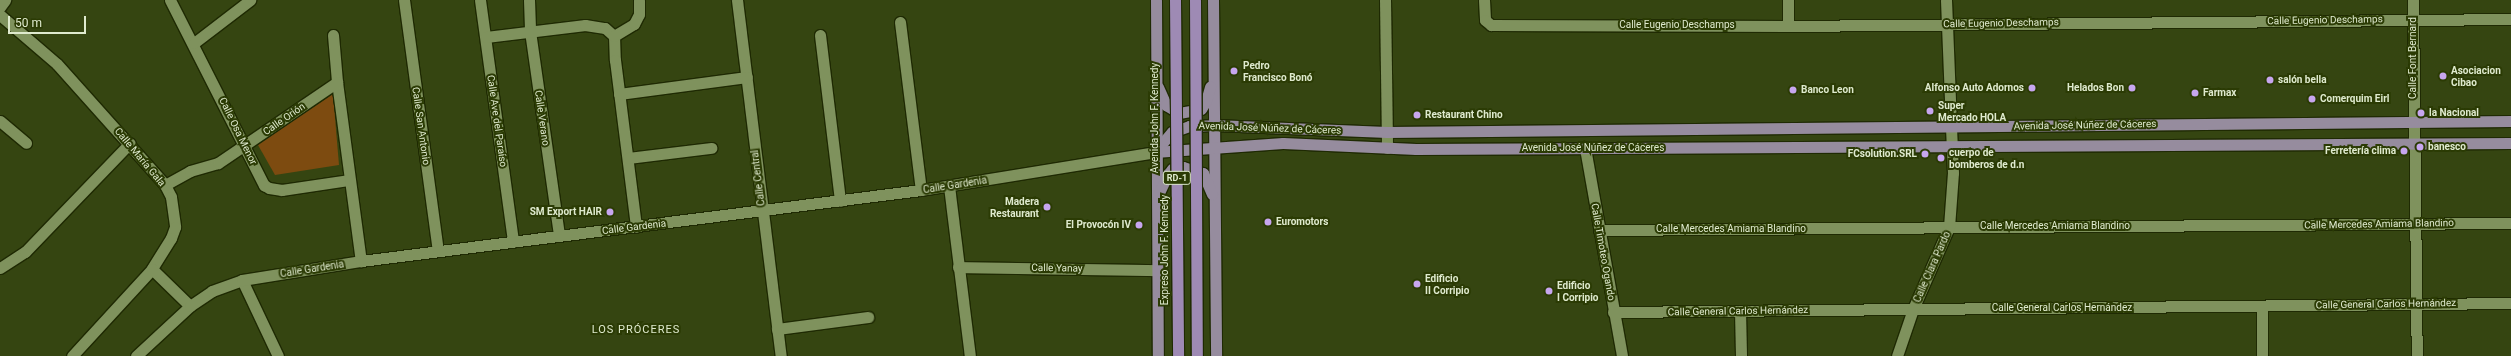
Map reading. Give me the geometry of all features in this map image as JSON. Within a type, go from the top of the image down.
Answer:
[{"type":"highway","name":"Expreso John F. Kennedy","points":[[1175,0],[1178,356]]},
{"type":"highway","name":"RD-1","points":[[1195,0],[1198,356]]},
{"type":"main road","name":"Avenida John F. Kennedy","points":[[1156,0],[1155,152],[1158,356]]},
{"type":"main road","points":[[1213,0],[1216,356]]},
{"type":"main road","points":[[1155,77],[1166,105],[1173,112],[1187,113],[1201,109],[1206,101],[1214,72]]},
{"type":"main road","name":"Avenida José Núñez de Cáceres","points":[[1155,152],[1172,132],[1189,126],[1214,125],[1387,132],[2511,121]]},
{"type":"main road","name":"Avenida José Núñez de Cáceres","points":[[1155,152],[1283,143],[1386,148],[1585,148],[2511,142]]},
{"type":"main road","points":[[1156,202],[1168,174],[1172,169],[1188,168],[1203,173],[1208,181],[1215,206]]},
{"type":"street","points":[[0,7],[5,0]]},
{"type":"street","name":"Calle Osa Menor","points":[[170,0],[194,43],[264,184],[269,188],[282,190],[349,180]]},
{"type":"street","points":[[194,43],[250,0]]},
{"type":"street","name":"Calle San Antonio","points":[[404,0],[438,252]]},
{"type":"street","name":"Calle Ave del Paraíso","points":[[480,0],[514,242]]},
{"type":"street","name":"Calle Verano","points":[[529,0],[530,31],[559,236]]},
{"type":"street","points":[[614,36],[634,24],[639,14],[639,0]]},
{"type":"street","name":"Calle Central","points":[[737,0],[781,356]]},
{"type":"street","points":[[1385,0],[1386,148]]},
{"type":"street","name":"Calle Eugenio Deschamps","points":[[1484,0],[1484,20],[1491,25],[1788,26],[2511,19]]},
{"type":"street","points":[[1788,0],[1788,26]]},
{"type":"street","name":"Calle Clara Pardo","points":[[1897,356],[1913,309],[1949,227],[1953,173],[1946,0]]},
{"type":"street","name":"Calle Font Bernard","points":[[2413,0],[2417,356]]},
{"type":"street","name":"Calle María Gala","points":[[0,15],[57,64],[130,143],[165,185],[171,198],[175,227],[171,238],[152,268],[72,356]]},
{"type":"street","points":[[900,22],[921,190]]},
{"type":"street","points":[[486,37],[586,25],[604,28],[614,36],[619,94],[636,227]]},
{"type":"street","points":[[333,35],[349,180],[361,261]]},
{"type":"street","points":[[820,35],[840,201]]},
{"type":"street","points":[[619,94],[747,77]]},
{"type":"street","name":"Calle Orión","points":[[165,185],[190,171],[218,162],[337,82]]},
{"type":"street","points":[[0,121],[26,143]]},
{"type":"street","points":[[0,268],[25,252],[130,143]]},
{"type":"street","points":[[628,158],[711,148]]},
{"type":"street","name":"Calle Timoteo Ogando","points":[[1585,148],[1622,356]]},
{"type":"street","name":"Calle Gardenia","points":[[136,356],[190,306],[212,291],[242,280],[361,261],[762,212],[921,190],[1155,152]]},
{"type":"street","points":[[949,186],[970,356]]},
{"type":"street","name":"Calle Mercedes Amiama Blandino","points":[[1599,230],[2511,223]]},
{"type":"street","name":"Calle Yanay","points":[[958,267],[1157,270]]},
{"type":"street","points":[[152,268],[190,306]]},
{"type":"street","points":[[242,280],[278,356]]},
{"type":"street","name":"Calle General Carlos Hernández","points":[[1613,312],[2511,303]]},
{"type":"street","points":[[2262,306],[2262,356]]},
{"type":"street","points":[[1740,311],[1741,356]]},
{"type":"street","points":[[777,329],[868,317]]},
{"type":"shaded area","points":[[333,94],[339,165],[275,175],[258,145]]},
{"type":"place","name":"Pedro Francisco Bonó","points":[[1234,71]]},
{"type":"place","name":"Asociacion Cibao","points":[[2443,76]]},
{"type":"place","name":"salón bella","points":[[2270,80]]},
{"type":"place","name":"Alfonso Auto Adornos","points":[[2032,88]]},
{"type":"place","name":"Helados Bon","points":[[2132,88]]},
{"type":"place","name":"Banco Leon","points":[[1793,90]]},
{"type":"place","name":"Farmax","points":[[2195,93]]},
{"type":"place","name":"Comerquim Eirl","points":[[2312,99]]},
{"type":"place","name":"Super Mercado HOLA","points":[[1930,111]]},
{"type":"place","name":"la Nacional","points":[[2421,113]]},
{"type":"place","name":"Restaurant Chino","points":[[1417,115]]},
{"type":"place","name":"banesco","points":[[2420,147]]},
{"type":"place","name":"Ferretería clima","points":[[2404,151]]},
{"type":"place","name":"FCsolution.SRL","points":[[1925,154]]},
{"type":"place","name":"cuerpo de bomberos de d.n","points":[[1941,158]]},
{"type":"place","name":"Madera Restaurant","points":[[1047,207]]},
{"type":"place","name":"SM Export HAIR","points":[[610,212]]},
{"type":"place","name":"Euromotors","points":[[1268,222]]},
{"type":"place","name":"El Provocón IV","points":[[1139,225]]},
{"type":"place","name":"Edificio II Corripio","points":[[1417,284]]},
{"type":"place","name":"Edificio I Corripio","points":[[1549,291]]},
{"type":"district","name":"LOS PRÓCERES","points":[[636,330]]}]
